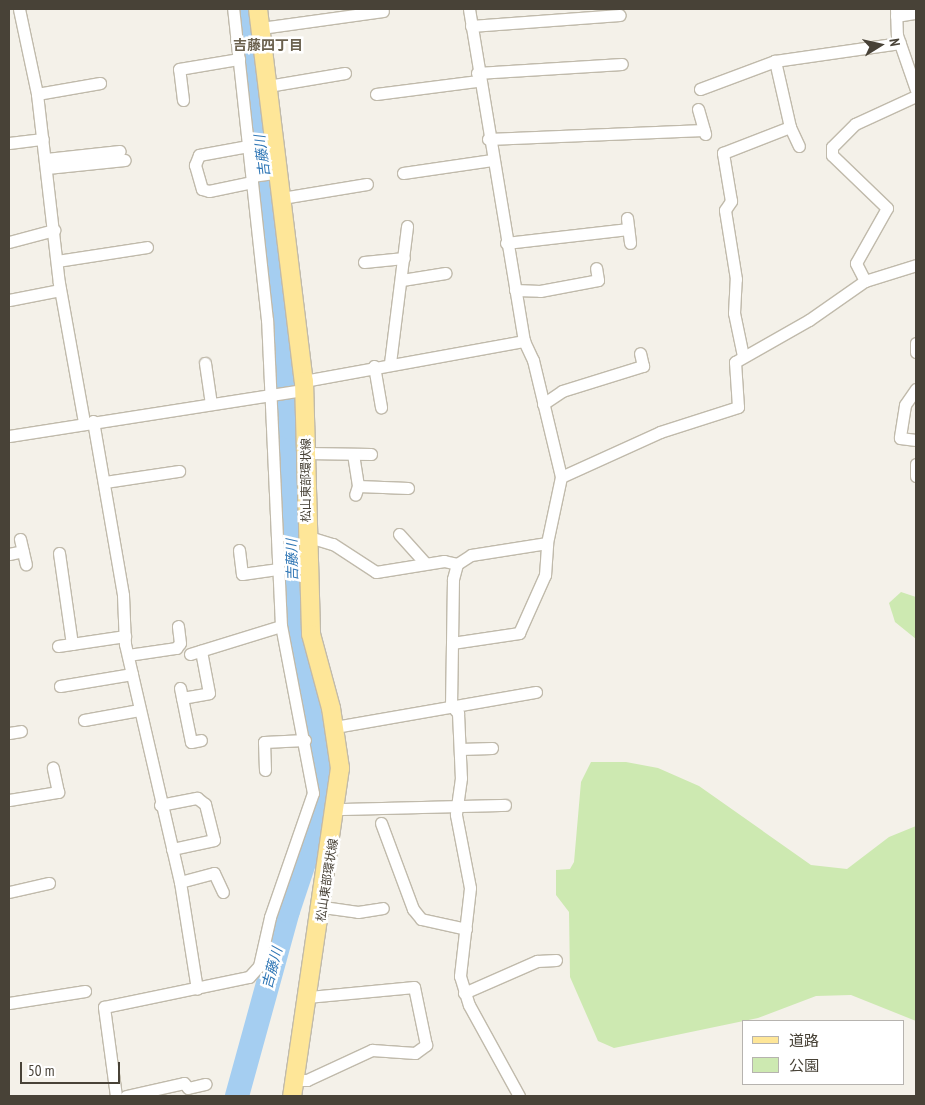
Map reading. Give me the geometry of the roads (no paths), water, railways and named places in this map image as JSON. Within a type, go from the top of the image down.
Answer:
[{"type":"main road","name":"松山東部環状線","points":[[258,9],[277,172],[282,198],[302,388],[306,453],[306,536],[311,634],[335,727],[340,768],[338,809],[294,1088]]},
{"type":"street","points":[[19,9],[37,94],[47,163],[60,290],[104,482],[123,595],[128,655],[160,805],[180,882],[197,989]]},
{"type":"street","points":[[116,1096],[104,1008],[249,977],[260,966],[270,917],[313,794],[281,626],[276,395],[253,178],[232,9]]},
{"type":"street","points":[[452,643],[519,633],[545,575],[547,543],[561,477],[524,341],[488,139],[469,9]]},
{"type":"street","points":[[261,28],[383,11]]},
{"type":"street","points":[[916,13],[896,13],[900,43],[916,90]]},
{"type":"street","points":[[471,26],[620,15]]},
{"type":"street","points":[[700,88],[776,61],[900,43]]},
{"type":"street","points":[[183,100],[179,68],[239,59]]},
{"type":"street","points":[[776,61],[790,127],[799,146]]},
{"type":"street","points":[[376,94],[478,77],[622,64]]},
{"type":"street","points":[[268,86],[345,73]]},
{"type":"street","points":[[37,94],[100,83]]},
{"type":"street","points":[[864,281],[856,264],[887,208],[832,155],[832,147],[855,124],[916,96]]},
{"type":"street","points":[[488,139],[704,132],[698,109]]},
{"type":"street","points":[[743,356],[734,313],[736,279],[725,210],[731,201],[723,153],[790,127]]},
{"type":"street","points":[[9,143],[43,139]]},
{"type":"street","points":[[248,146],[199,154],[195,166],[202,189],[209,191],[277,172]]},
{"type":"street","points":[[47,163],[123,156]]},
{"type":"street","points":[[403,173],[492,160]]},
{"type":"street","points":[[282,198],[367,184]]},
{"type":"street","points":[[506,243],[628,223],[630,243]]},
{"type":"street","points":[[390,363],[402,280],[407,226]]},
{"type":"street","points":[[9,242],[54,230]]},
{"type":"street","points":[[57,261],[147,247]]},
{"type":"street","points":[[364,262],[404,258]]},
{"type":"street","points":[[561,477],[660,432],[738,407],[740,395],[732,366],[743,356],[809,320],[864,281],[916,265]]},
{"type":"street","points":[[515,290],[540,291],[598,280],[596,268]]},
{"type":"street","points":[[402,280],[445,273]]},
{"type":"street","points":[[9,300],[60,290]]},
{"type":"street","points":[[9,436],[89,421],[276,395],[374,366],[524,341]]},
{"type":"street","points":[[916,343],[916,352]]},
{"type":"street","points":[[542,404],[562,390],[643,366],[640,354]]},
{"type":"street","points":[[205,363],[211,404]]},
{"type":"street","points":[[374,366],[382,407]]},
{"type":"street","points":[[916,389],[905,405],[900,438],[916,440]]},
{"type":"street","points":[[306,453],[371,454]]},
{"type":"street","points":[[353,454],[356,491],[408,488]]},
{"type":"street","points":[[916,464],[916,476]]},
{"type":"street","points":[[104,482],[179,471]]},
{"type":"street","points":[[399,534],[425,563]]},
{"type":"street","points":[[306,536],[333,544],[376,572],[425,563],[456,564],[471,555],[547,543]]},
{"type":"street","points":[[20,539],[26,564]]},
{"type":"street","points":[[239,550],[242,574],[279,570]]},
{"type":"street","points":[[9,554],[23,551]]},
{"type":"street","points":[[59,553],[72,644]]},
{"type":"street","points":[[456,564],[452,643],[452,705],[458,713],[460,749],[457,806],[470,888],[460,976],[464,993],[519,1096]]},
{"type":"street","points":[[128,655],[176,648],[180,642],[178,626]]},
{"type":"street","points":[[201,740],[191,742],[181,693],[209,693],[196,652],[225,646],[230,638],[281,626]]},
{"type":"street","points":[[58,646],[125,636]]},
{"type":"street","points":[[60,686],[132,674]]},
{"type":"street","points":[[335,727],[452,705],[536,692]]},
{"type":"street","points":[[84,720],[139,710]]},
{"type":"street","points":[[9,733],[21,731]]},
{"type":"street","points":[[265,770],[264,742],[304,740]]},
{"type":"street","points":[[460,749],[492,748]]},
{"type":"street","points":[[9,800],[58,792],[54,768]]},
{"type":"street","points":[[160,805],[197,798],[205,804],[214,840],[172,849]]},
{"type":"street","points":[[338,809],[505,805]]},
{"type":"street","points":[[381,823],[413,909],[421,919],[466,929]]},
{"type":"street","points":[[180,882],[214,873],[223,892]]},
{"type":"street","points":[[9,892],[49,883]]},
{"type":"street","points":[[25,888],[26,900]]},
{"type":"street","points":[[323,906],[358,912],[383,908]]},
{"type":"street","points":[[464,993],[537,961],[556,960]]},
{"type":"street","points":[[294,1088],[372,1050],[415,1053],[426,1046],[414,986],[309,997]]},
{"type":"street","points":[[9,1004],[85,991]]},
{"type":"street","points":[[126,1096],[184,1083],[188,1088],[201,1089]]},
{"type":"waterway","name":"吉藤川","points":[[237,1096],[288,911],[326,797],[293,631],[289,427],[245,9]]},
{"type":"district","name":"吉藤四丁目","points":[[268,45]]}]
